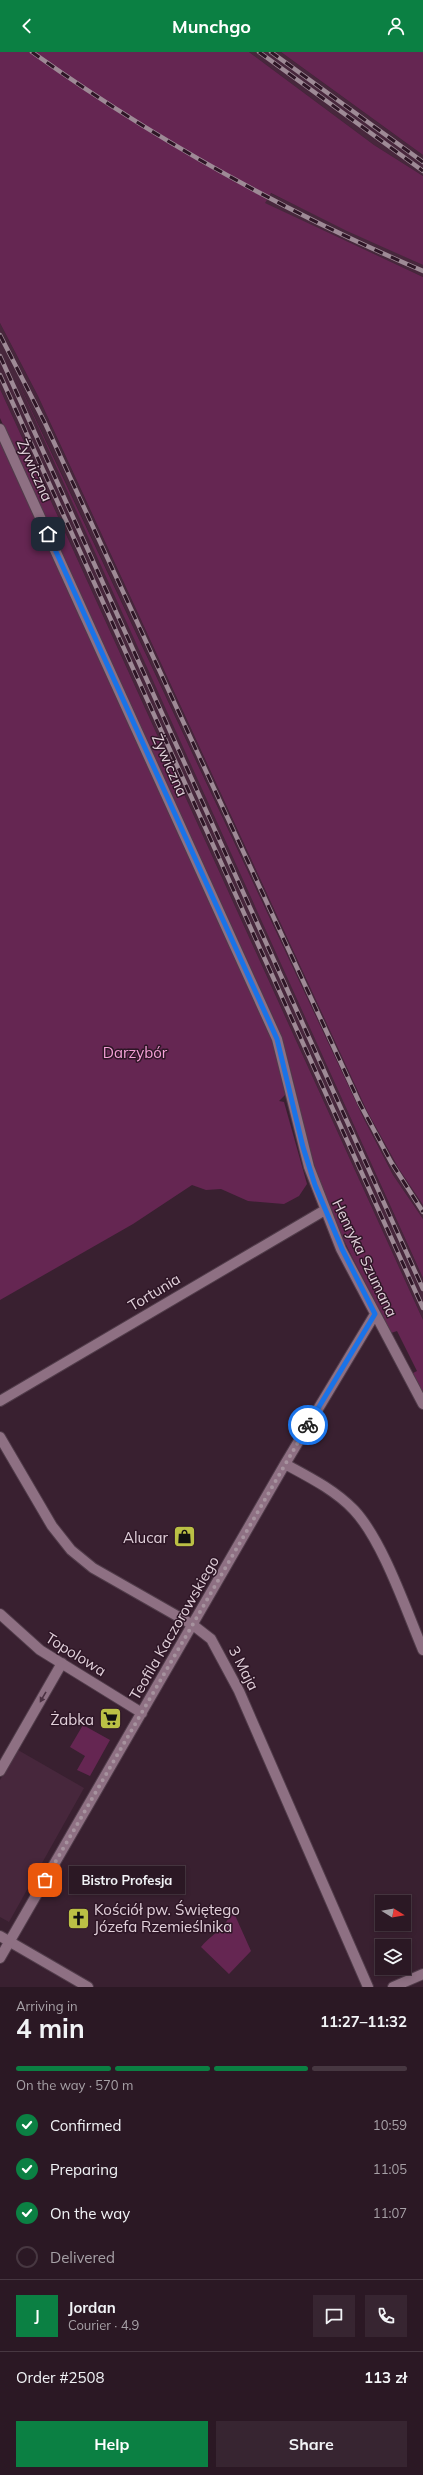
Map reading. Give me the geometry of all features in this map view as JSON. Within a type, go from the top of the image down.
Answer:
[{"type":"street","name":"Żywiczna","points":[[0,429],[272,1027],[285,1066],[296,1119]]},
{"type":"street","name":"Henryka Szumana","points":[[296,1119],[309,1167],[325,1210],[342,1249],[423,1404]]},
{"type":"street","name":"Tortunia","points":[[0,1401],[325,1210]]},
{"type":"street","name":"Teofila Kaczorowskiego","points":[[0,1958],[285,1464],[375,1314]]},
{"type":"street","name":"3 Maja","points":[[0,1437],[52,1526],[72,1550],[109,1578],[193,1625],[211,1639],[239,1691],[368,1987]]},
{"type":"street","points":[[285,1464],[317,1482],[341,1499],[364,1522],[376,1542],[423,1650]]},
{"type":"street","name":"Topolowa","points":[[0,1614],[40,1650],[142,1713]]},
{"type":"street","points":[[0,1771],[3,1758],[62,1663]]},
{"type":"street","points":[[0,1936],[88,1987]]},
{"type":"street","points":[[393,1987],[423,1974]]},
{"type":"shaded area","points":[[43,52],[270,193],[423,265],[423,277],[265,204]]},
{"type":"shaded area","points":[[249,52],[281,52],[423,155],[423,176],[374,145]]},
{"type":"shaded area","points":[[0,323],[38,396],[367,1111],[399,1169],[423,1205],[423,1219],[393,1175],[364,1119],[18,381],[423,1278],[423,1320],[0,389]]},
{"type":"shaded area","points":[[18,1750],[84,1788],[9,1922],[0,1917],[0,1780]]},
{"type":"green space","points":[[0,52],[249,52],[374,145],[423,176],[423,265],[347,231],[271,193],[265,203],[423,277],[423,1205],[399,1169],[367,1111],[38,396],[0,323]]},
{"type":"green space","points":[[281,52],[423,52],[423,155]]},
{"type":"green space","points":[[13,371],[364,1119],[393,1175],[423,1219],[423,1278]]},
{"type":"green space","points":[[0,389],[423,1320],[423,1393],[413,1373],[417,1371],[397,1331],[391,1333],[345,1243],[329,1207],[315,1167],[288,1062],[275,1021],[0,418]]},
{"type":"green space","name":"Darzybór","points":[[0,429],[264,1009],[290,1090],[279,1101],[284,1102],[307,1184],[299,1196],[284,1204],[248,1201],[221,1189],[206,1190],[192,1185],[133,1224],[0,1300]]},
{"type":"green space","points":[[83,1725],[110,1740],[90,1776],[77,1770],[85,1756],[70,1747]]},
{"type":"green space","points":[[234,1913],[251,1951],[229,1974],[201,1947]]},
{"type":"railway","points":[[32,52],[125,115],[222,172],[321,224],[423,271]]},
{"type":"railway","points":[[259,52],[423,171]]},
{"type":"railway","points":[[271,52],[423,162]]},
{"type":"railway","points":[[0,335],[45,423],[360,1104],[391,1162],[423,1212]]},
{"type":"railway","points":[[0,356],[423,1289]]},
{"type":"railway","points":[[0,375],[423,1308]]},
{"type":"way so far","points":[[45,1880],[308,1425]]},
{"type":"place","name":"Alucar","points":[[184,1537]]},
{"type":"place","name":"Żabka","points":[[110,1719]]},
{"type":"place","name":"Bistro Profesja","points":[[45,1880]]},
{"type":"place","name":"Kościół pw. Świętego Józefa Rzemieślnika","points":[[78,1918]]},
{"type":"route","points":[[48,534],[277,1039],[285,1066],[303,1147],[315,1185],[342,1249],[375,1314],[308,1425]]}]
